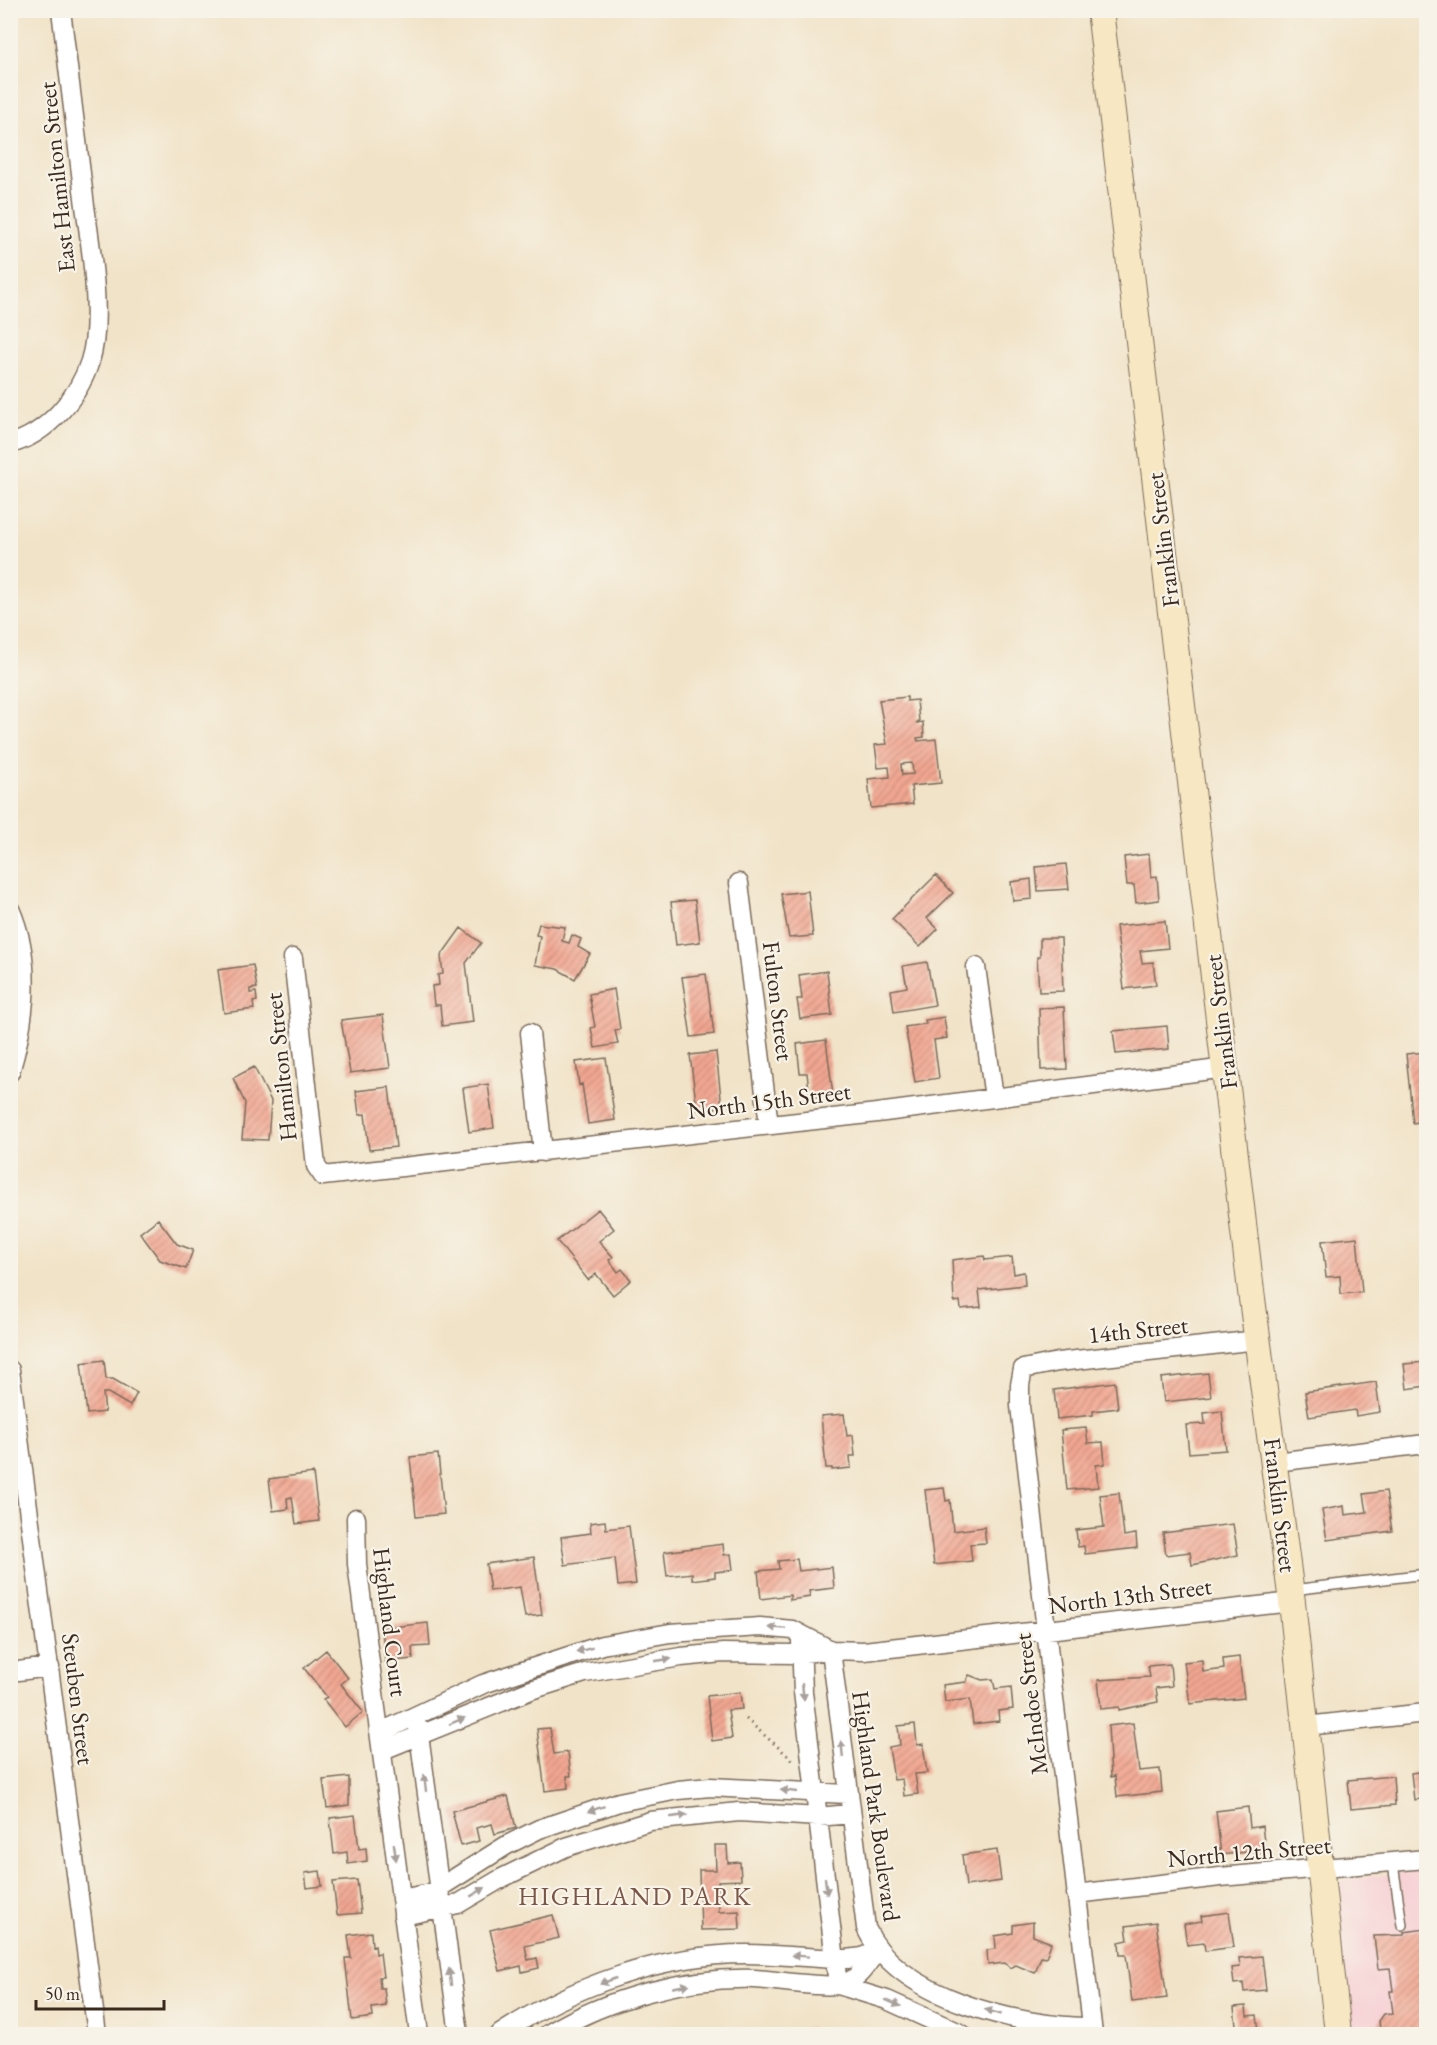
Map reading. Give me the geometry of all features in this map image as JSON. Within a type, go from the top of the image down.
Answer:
[{"type":"street","name":"East Hamilton Street","points":[[10,444],[22,441],[42,428],[67,405],[90,361],[95,325],[90,249],[62,10]]},
{"type":"street","name":"Franklin Street","points":[[1100,10],[1258,1340],[1291,1596],[1338,2034]]},
{"type":"street","name":"Fulton Street","points":[[739,883],[770,1125]]},
{"type":"street","points":[[10,909],[22,949],[26,1002],[23,1026],[10,1072]]},
{"type":"street","name":"Hamilton Street","points":[[293,958],[316,1166],[319,1171]]},
{"type":"street","points":[[976,966],[994,1098]]},
{"type":"street","points":[[530,1033],[543,1152]]},
{"type":"street","name":"North 15th Street","points":[[319,1171],[322,1176],[335,1176],[994,1098],[1226,1068]]},
{"type":"street","name":"14th Street","points":[[1023,1369],[1058,1362],[1258,1340]]},
{"type":"street","name":"McIndoe Street","points":[[1023,1369],[1020,1406],[1093,2031]]},
{"type":"street","name":"Steuben Street","points":[[10,1370],[97,2034]]},
{"type":"street","points":[[1275,1462],[1426,1444]]},
{"type":"street","name":"Highland Court","points":[[356,1518],[357,1564],[381,1732]]},
{"type":"street","name":"North 13th Street","points":[[831,1650],[864,1651],[1047,1630],[1291,1596]]},
{"type":"street","points":[[419,2034],[381,1732],[483,1684],[602,1645],[670,1633],[737,1628],[781,1628],[803,1634],[831,1650]]},
{"type":"street","points":[[803,1634],[800,1654],[838,1985]]},
{"type":"street","points":[[383,1750],[420,1737],[531,1690],[585,1673],[698,1655],[800,1654],[831,1650]]},
{"type":"street","name":"Highland Park Boulevard","points":[[831,1650],[849,1814],[866,1928],[878,1949],[900,1970],[938,1992],[978,2007],[1031,2021],[1093,2031]]},
{"type":"street","points":[[10,1672],[50,1667]]},
{"type":"street","points":[[1306,1726],[1426,1713]]},
{"type":"street","points":[[414,1717],[420,1737],[438,1889],[459,2034]]},
{"type":"street","points":[[402,1907],[438,1889],[507,1845],[539,1829],[619,1802],[678,1790],[710,1787],[847,1794]]},
{"type":"street","points":[[402,1907],[441,1909],[458,1904],[502,1878],[566,1847],[639,1824],[680,1816],[739,1812],[818,1817],[849,1814]]},
{"type":"street","name":"North 12th Street","points":[[1077,1894],[1320,1867],[1393,1864],[1426,1859]]},
{"type":"street","points":[[500,2034],[541,2009],[646,1968],[735,1954],[835,1959],[863,1957],[878,1949]]},
{"type":"street","points":[[838,1985],[852,1980],[860,1973],[878,1949]]},
{"type":"street","points":[[548,2034],[617,2003],[697,1983],[753,1979],[838,1985],[887,2000],[962,2034]]},
{"type":"lane","points":[[1291,1596],[1426,1575]]},
{"type":"lane","points":[[1393,1864],[1402,1925]]},
{"type":"path","points":[[746,1719],[801,1767],[812,1766]]},
{"type":"shaded area","points":[[1426,1869],[1426,2034],[1349,2034],[1335,1888],[1344,1880]]},
{"type":"building","points":[[907,697],[907,701],[917,700],[919,721],[916,723],[923,722],[924,737],[917,738],[918,741],[936,739],[941,783],[911,786],[913,804],[871,808],[868,779],[890,777],[889,767],[878,768],[875,745],[887,744],[879,700]],"holes":[[[912,763],[913,774],[902,775],[901,764]]]},
{"type":"building","points":[[1149,854],[1151,877],[1157,876],[1159,900],[1136,903],[1134,885],[1127,885],[1124,857]]},
{"type":"building","points":[[1066,864],[1069,889],[1038,891],[1036,867]]},
{"type":"building","points":[[936,875],[953,893],[927,918],[938,929],[920,947],[892,919]]},
{"type":"building","points":[[1031,879],[1032,899],[1013,901],[1011,882]]},
{"type":"building","points":[[808,891],[813,936],[789,938],[781,894]]},
{"type":"building","points":[[695,900],[700,942],[676,945],[671,902]]},
{"type":"building","points":[[1165,921],[1168,948],[1140,951],[1142,963],[1153,962],[1156,985],[1124,989],[1116,926]]},
{"type":"building","points":[[539,924],[565,927],[562,941],[569,943],[572,935],[581,939],[578,947],[590,954],[575,979],[557,969],[535,965],[540,936],[536,935]]},
{"type":"building","points":[[461,928],[481,943],[466,963],[473,1022],[442,1026],[440,1005],[434,1005],[432,986],[439,985],[438,975],[443,974],[441,956]]},
{"type":"building","points":[[1040,938],[1061,938],[1063,991],[1039,992],[1037,957],[1040,957]]},
{"type":"building","points":[[927,962],[935,1005],[894,1012],[891,990],[907,987],[903,966]]},
{"type":"building","points":[[253,965],[257,988],[250,989],[250,993],[256,992],[257,1001],[253,1002],[254,1009],[224,1013],[218,970]]},
{"type":"building","points":[[827,971],[832,1015],[800,1019],[797,999],[802,999],[799,975]]},
{"type":"building","points":[[706,974],[714,1034],[691,1037],[682,977]]},
{"type":"building","points":[[614,989],[620,1029],[615,1030],[618,1044],[595,1048],[591,1028],[595,1027],[589,994]]},
{"type":"building","points":[[1064,1007],[1067,1069],[1041,1070],[1039,1008]]},
{"type":"building","points":[[383,1015],[390,1068],[350,1073],[341,1020]]},
{"type":"building","points":[[944,1017],[947,1038],[934,1040],[939,1078],[915,1082],[905,1027],[926,1024],[925,1020]]},
{"type":"building","points":[[1167,1026],[1169,1049],[1116,1054],[1113,1031]]},
{"type":"building","points":[[826,1040],[833,1095],[810,1098],[807,1073],[800,1073],[797,1044]]},
{"type":"building","points":[[716,1052],[722,1107],[697,1110],[690,1055]]},
{"type":"building","points":[[1426,1052],[1426,1121],[1413,1123],[1406,1054]]},
{"type":"building","points":[[606,1058],[615,1120],[588,1124],[576,1062]]},
{"type":"building","points":[[254,1067],[271,1101],[268,1140],[242,1139],[245,1103],[233,1078]]},
{"type":"building","points":[[488,1084],[494,1128],[469,1132],[463,1088]]},
{"type":"building","points":[[389,1087],[396,1147],[369,1150],[365,1114],[359,1115],[356,1091]]},
{"type":"building","points":[[598,1209],[614,1229],[599,1241],[613,1257],[609,1260],[618,1272],[622,1269],[631,1280],[613,1295],[596,1274],[588,1280],[557,1241]]},
{"type":"building","points":[[158,1219],[177,1244],[193,1250],[186,1269],[160,1260],[140,1233]]},
{"type":"building","points":[[1357,1237],[1362,1292],[1341,1294],[1340,1276],[1326,1277],[1322,1241]]},
{"type":"building","points":[[984,1256],[985,1260],[1012,1257],[1014,1274],[1024,1272],[1025,1285],[979,1290],[981,1307],[961,1309],[960,1301],[954,1302],[952,1260]]},
{"type":"building","points":[[104,1360],[106,1379],[113,1379],[137,1393],[130,1406],[108,1393],[103,1393],[105,1412],[87,1414],[81,1363]]},
{"type":"building","points":[[1426,1362],[1426,1386],[1407,1389],[1404,1364]]},
{"type":"building","points":[[1208,1373],[1211,1397],[1164,1402],[1161,1378]]},
{"type":"building","points":[[1115,1382],[1118,1408],[1093,1411],[1093,1415],[1057,1419],[1054,1390]]},
{"type":"building","points":[[1376,1382],[1380,1412],[1356,1416],[1355,1410],[1309,1417],[1305,1392]]},
{"type":"building","points":[[1222,1411],[1226,1450],[1189,1453],[1186,1425],[1205,1424],[1204,1413]]},
{"type":"building","points":[[844,1414],[847,1436],[853,1435],[855,1456],[850,1456],[851,1468],[832,1470],[832,1468],[826,1468],[821,1416]]},
{"type":"building","points":[[1086,1428],[1088,1443],[1103,1442],[1105,1464],[1096,1465],[1098,1487],[1067,1490],[1061,1430]]},
{"type":"building","points":[[438,1454],[444,1514],[416,1517],[410,1457]]},
{"type":"building","points":[[313,1473],[319,1521],[296,1524],[292,1497],[287,1498],[288,1509],[273,1511],[269,1479]]},
{"type":"building","points":[[944,1488],[946,1501],[950,1500],[953,1531],[984,1527],[986,1543],[970,1544],[972,1561],[934,1565],[925,1490]]},
{"type":"building","points":[[1386,1491],[1392,1531],[1327,1540],[1322,1510],[1344,1506],[1345,1515],[1367,1512],[1364,1494]]},
{"type":"building","points":[[1119,1493],[1124,1536],[1136,1534],[1137,1548],[1085,1554],[1084,1546],[1078,1547],[1076,1530],[1104,1527],[1100,1495]]},
{"type":"building","points":[[1426,1511],[1426,1538],[1425,1538],[1422,1512]]},
{"type":"building","points":[[605,1521],[606,1529],[629,1526],[636,1584],[618,1586],[615,1558],[565,1565],[561,1537],[591,1533],[590,1523]]},
{"type":"building","points":[[1233,1524],[1238,1555],[1192,1565],[1190,1552],[1166,1555],[1163,1533]]},
{"type":"building","points":[[723,1544],[724,1555],[731,1554],[733,1570],[715,1572],[715,1577],[692,1580],[692,1573],[667,1576],[664,1552]]},
{"type":"building","points":[[534,1557],[542,1615],[525,1617],[520,1587],[490,1591],[486,1564]]},
{"type":"building","points":[[797,1559],[799,1571],[832,1567],[834,1588],[809,1591],[810,1597],[790,1600],[790,1595],[761,1599],[758,1571],[779,1569],[778,1561]]},
{"type":"building","points":[[428,1623],[430,1646],[412,1647],[413,1659],[385,1662],[382,1628]]},
{"type":"building","points":[[326,1650],[348,1678],[341,1684],[363,1712],[345,1727],[323,1699],[327,1697],[304,1668]]},
{"type":"building","points":[[1239,1657],[1244,1698],[1190,1704],[1184,1662],[1202,1660],[1203,1672],[1224,1669],[1223,1659]]},
{"type":"building","points":[[1170,1664],[1172,1686],[1156,1688],[1158,1702],[1119,1710],[1119,1707],[1101,1709],[1098,1680],[1150,1677],[1148,1666]]},
{"type":"building","points":[[969,1675],[982,1680],[993,1679],[995,1689],[1011,1687],[1013,1709],[998,1711],[999,1721],[973,1724],[970,1699],[945,1702],[943,1685],[966,1682]]},
{"type":"building","points":[[740,1692],[742,1709],[728,1710],[732,1738],[712,1741],[707,1696]]},
{"type":"building","points":[[1133,1723],[1139,1771],[1160,1769],[1162,1792],[1117,1797],[1115,1776],[1111,1777],[1108,1726]]},
{"type":"building","points":[[915,1724],[917,1745],[923,1744],[927,1773],[915,1774],[918,1794],[904,1796],[902,1779],[894,1780],[889,1747],[900,1745],[898,1726]]},
{"type":"building","points":[[550,1728],[554,1754],[568,1752],[571,1776],[567,1776],[568,1788],[545,1791],[537,1729]]},
{"type":"building","points":[[1426,1771],[1426,1798],[1414,1800],[1411,1773]]},
{"type":"building","points":[[1393,1776],[1395,1805],[1351,1809],[1348,1780]]},
{"type":"building","points":[[349,1777],[349,1805],[327,1808],[323,1780]]},
{"type":"building","points":[[508,1796],[516,1828],[495,1834],[492,1824],[476,1828],[479,1841],[461,1846],[452,1811]]},
{"type":"building","points":[[1248,1807],[1250,1828],[1262,1826],[1265,1850],[1221,1855],[1216,1811]]},
{"type":"building","points":[[355,1815],[359,1849],[366,1848],[367,1861],[348,1864],[347,1852],[334,1854],[330,1818]]},
{"type":"building","points":[[715,1845],[727,1845],[728,1863],[740,1862],[741,1880],[718,1881],[719,1912],[739,1911],[740,1929],[701,1930],[699,1870],[716,1870]]},
{"type":"building","points":[[997,1850],[1001,1881],[966,1886],[962,1855]]},
{"type":"building","points":[[320,1871],[322,1886],[307,1888],[305,1873]]},
{"type":"building","points":[[357,1880],[361,1913],[337,1915],[333,1882]]},
{"type":"building","points":[[1229,1912],[1234,1947],[1205,1951],[1204,1943],[1187,1945],[1184,1924],[1202,1921],[1201,1916]]},
{"type":"building","points":[[553,1915],[559,1938],[525,1946],[528,1960],[537,1958],[539,1968],[522,1972],[521,1966],[500,1971],[490,1930]]},
{"type":"building","points":[[1033,1922],[1033,1936],[1051,1943],[1046,1958],[1041,1957],[1035,1973],[1016,1965],[1010,1968],[1005,1963],[988,1965],[987,1950],[996,1949],[995,1936],[1013,1933],[1013,1925]]},
{"type":"building","points":[[1156,1922],[1167,1998],[1132,2002],[1126,1955],[1120,1955],[1119,1942],[1128,1940],[1126,1926]]},
{"type":"building","points":[[1426,1929],[1426,2034],[1415,2034],[1414,2031],[1384,2034],[1380,2029],[1379,2021],[1384,2014],[1393,2013],[1390,1991],[1393,1991],[1390,1968],[1378,1969],[1374,1936],[1404,1935],[1404,1932]]},
{"type":"building","points":[[371,1932],[372,1946],[375,1945],[376,1954],[380,1953],[383,1977],[379,1977],[380,1988],[384,1988],[386,2006],[372,2008],[373,2017],[352,2020],[345,1958],[351,1958],[348,1935]]},
{"type":"building","points":[[1262,1956],[1266,1990],[1244,1992],[1243,1983],[1234,1984],[1232,1968],[1240,1967],[1239,1958]]},
{"type":"building","points":[[1246,2006],[1247,2016],[1257,2015],[1259,2031],[1262,2031],[1262,2034],[1237,2034],[1234,2007]]},
{"type":"building","points":[[811,2028],[811,2031],[821,2030],[822,2034],[797,2034],[796,2030]]},
{"type":"district","name":"HIGHLAND PARK","points":[[635,1896]]}]
